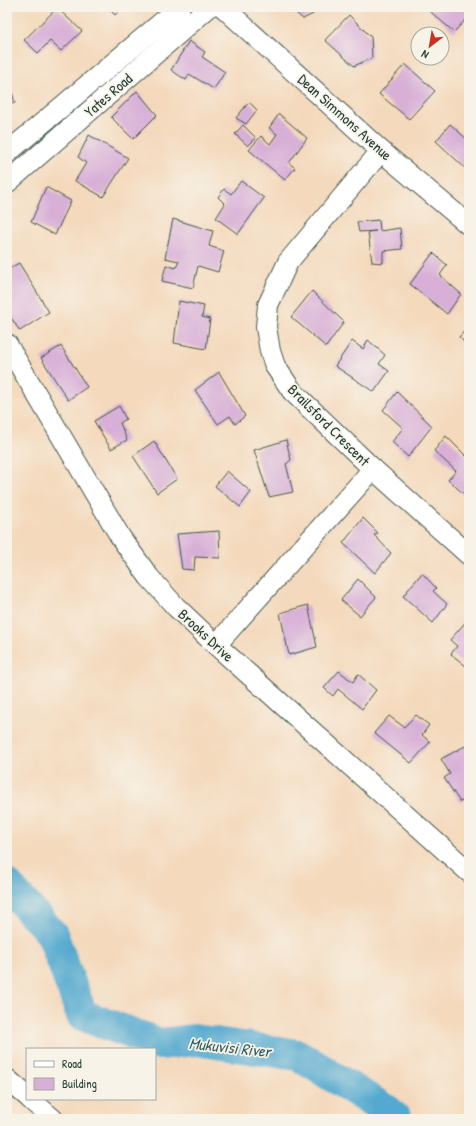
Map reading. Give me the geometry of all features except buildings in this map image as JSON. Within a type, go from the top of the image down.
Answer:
[{"type":"street","name":"Yates Road","points":[[7,153],[180,7]]},
{"type":"street","name":"Yates Road","points":[[7,183],[209,7]]},
{"type":"street","name":"Dean Simmons Avenue","points":[[222,7],[381,151],[469,225]]},
{"type":"street","name":"Brailsford Crescent","points":[[381,151],[288,262],[268,305],[266,327],[270,350],[275,366],[292,391],[373,469],[469,555]]},
{"type":"street","name":"Brooks Drive","points":[[7,344],[121,538],[149,577],[176,607],[216,645],[469,872]]},
{"type":"street","points":[[216,645],[373,469]]},
{"type":"street","points":[[7,1079],[26,1095]]},
{"type":"street","points":[[31,1100],[53,1119]]},
{"type":"waterway","name":"Mukuvisi River","points":[[7,885],[52,934],[82,1015],[160,1044],[195,1040],[298,1055],[388,1111],[396,1119]]}]
